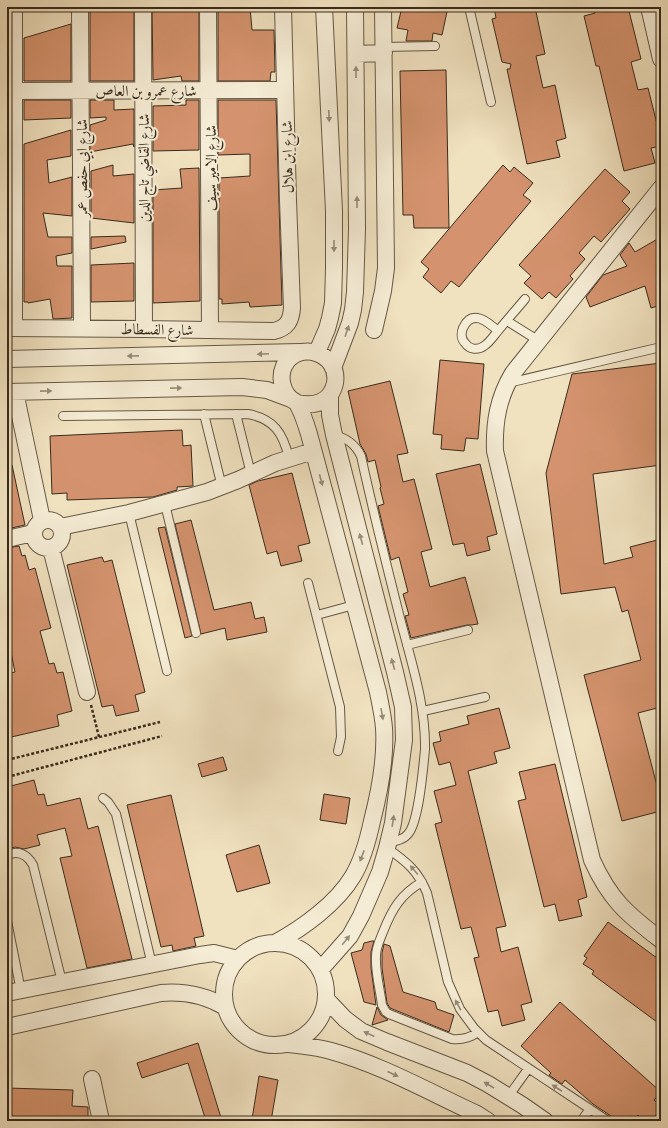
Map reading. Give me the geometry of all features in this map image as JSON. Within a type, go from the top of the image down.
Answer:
[{"type":"street","points":[[10,328],[11,91],[14,7]]},
{"type":"street","name":"شارع ابي حفص عمر","points":[[80,7],[82,328]]},
{"type":"street","name":"شارع القاضي تاج الدين","points":[[143,7],[144,329]]},
{"type":"street","name":"شارع الامير سيف","points":[[208,7],[210,330]]},
{"type":"street","name":"شارع ابن هلال","points":[[283,7],[292,308]]},
{"type":"street","points":[[275,943],[291,934],[332,902],[353,876],[363,854],[378,797],[383,769],[384,726],[378,692],[309,434],[294,401],[283,387],[282,372],[285,365],[289,359],[309,352],[327,329],[333,303],[334,218],[324,7]]},
{"type":"street","points":[[333,368],[350,323],[355,292],[357,229],[356,54],[354,7]]},
{"type":"street","points":[[374,330],[383,292],[386,268],[383,7]]},
{"type":"street","points":[[649,7],[661,59]]},
{"type":"street","points":[[356,54],[384,50]]},
{"type":"street","name":"شارع عمرو بن العاص","points":[[11,91],[286,90]]},
{"type":"street","points":[[661,188],[538,341],[507,383],[500,399],[494,433],[496,451],[592,860],[600,878],[611,895],[624,910],[661,940]]},
{"type":"street","name":"شارع الفسطاط","points":[[10,328],[274,331],[282,329],[288,324],[292,308]]},
{"type":"street","points":[[7,359],[309,352],[324,356],[333,368],[335,381],[330,394],[330,415],[403,707],[404,740],[393,823],[380,872],[361,916],[350,936],[320,970]]},
{"type":"street","points":[[7,539],[38,526],[52,520],[57,522],[60,527],[62,537],[56,546],[51,548],[46,548],[37,543],[34,538],[38,526],[11,392],[242,386],[267,390],[306,405],[323,401],[330,394]]},
{"type":"street","points":[[60,527],[129,513],[222,487],[275,463],[313,451]]},
{"type":"street","points":[[51,548],[88,692]]},
{"type":"street","points":[[378,692],[398,687]]},
{"type":"street","points":[[289,1044],[307,1035],[315,1028],[324,1009],[326,989],[320,970],[306,953],[286,944],[265,944],[255,947],[238,959],[232,967],[226,981],[224,997],[225,1007],[234,1025],[249,1039],[268,1046],[289,1044],[330,1051],[372,1065],[479,1119]]},
{"type":"street","points":[[14,992],[200,955],[226,955],[238,959]]},
{"type":"street","points":[[7,1027],[174,992],[201,996],[214,1000],[225,1007]]},
{"type":"street","points":[[326,999],[345,1018],[362,1031],[467,1073],[522,1104],[545,1121]]},
{"type":"street","points":[[92,1079],[101,1121]]},
{"type":"lane","points":[[469,7],[491,102]]},
{"type":"lane","points":[[384,50],[436,46]]},
{"type":"lane","points":[[498,331],[485,319],[473,318],[462,330],[462,335],[463,340],[470,348],[475,349],[484,346],[498,331],[507,321],[525,299]]},
{"type":"lane","points":[[507,321],[538,341]]},
{"type":"lane","points":[[507,383],[661,347]]},
{"type":"lane","points":[[204,414],[222,487]]},
{"type":"lane","points":[[63,416],[204,414],[236,414],[256,416],[271,424],[278,430],[283,438],[289,458]]},
{"type":"lane","points":[[236,414],[251,474]]},
{"type":"lane","points":[[334,435],[348,439],[354,444],[361,456],[423,711],[425,750],[415,822],[404,838],[388,845],[408,863],[422,882],[427,893],[448,982],[460,1009],[478,1032],[486,1040],[528,1069],[608,1121]]},
{"type":"lane","points":[[165,504],[196,633]]},
{"type":"lane","points":[[129,513],[167,671]]},
{"type":"lane","points":[[308,583],[340,707],[341,737],[338,751]]},
{"type":"lane","points":[[317,615],[354,605]]},
{"type":"lane","points":[[407,645],[468,630]]},
{"type":"lane","points":[[423,711],[485,697]]},
{"type":"lane","points":[[103,798],[108,802],[116,814],[152,965]]},
{"type":"lane","points":[[7,854],[15,852],[26,855],[33,864],[62,982]]},
{"type":"lane","points":[[422,882],[412,888],[398,903],[388,919],[379,942],[376,956],[382,1005],[389,1014],[452,1039],[468,1038],[478,1032]]},
{"type":"lane","points":[[7,921],[14,992]]},
{"type":"lane","points":[[508,1097],[528,1069]]},
{"type":"lane","points":[[581,1121],[590,1109]]},
{"type":"path","points":[[88,692],[99,737]]},
{"type":"path","points":[[7,760],[160,722]]},
{"type":"path","points":[[7,777],[162,736]]},
{"type":"building","points":[[90,7],[134,7],[134,81],[90,81]]},
{"type":"building","points":[[152,7],[199,7],[199,81],[182,81],[181,76],[153,80]]},
{"type":"building","points":[[218,7],[250,7],[252,30],[274,30],[275,72],[271,72],[270,81],[218,81]]},
{"type":"building","points":[[402,7],[448,7],[442,35],[433,33],[432,41],[406,41],[408,30],[397,28]]},
{"type":"building","points":[[494,7],[535,7],[545,54],[536,56],[543,88],[555,85],[566,138],[556,141],[560,157],[527,164],[507,69],[510,69],[511,64],[502,62],[492,19],[496,18]]},
{"type":"building","points":[[594,7],[628,7],[641,59],[631,62],[638,90],[648,88],[661,140],[661,146],[651,148],[655,163],[624,171],[599,66],[596,66],[584,16],[595,13]]},
{"type":"building","points":[[71,24],[71,81],[24,81],[24,38]]},
{"type":"building","points":[[446,70],[449,228],[414,228],[413,215],[403,215],[400,71]]},
{"type":"building","points":[[24,100],[71,100],[71,118],[24,120]]},
{"type":"building","points":[[90,100],[114,100],[114,110],[134,109],[134,147],[133,144],[90,152],[90,125],[106,120],[106,117],[90,118]]},
{"type":"building","points":[[186,100],[199,100],[199,150],[153,151],[153,106],[186,105]]},
{"type":"building","points":[[218,100],[276,100],[282,305],[250,307],[249,302],[222,304],[222,299],[219,299],[219,178],[250,176],[250,154],[218,155]]},
{"type":"building","points":[[71,130],[71,156],[47,160],[49,183],[72,177],[72,216],[43,213],[48,237],[72,237],[72,253],[56,256],[57,266],[72,266],[72,318],[53,319],[50,299],[28,303],[24,302],[24,144]]},
{"type":"building","points":[[113,165],[113,176],[134,174],[134,223],[91,218],[91,171]]},
{"type":"building","points":[[503,165],[510,172],[514,167],[533,183],[523,195],[531,201],[459,287],[451,281],[441,293],[423,277],[429,269],[421,262]]},
{"type":"building","points":[[199,168],[200,301],[153,303],[153,190],[182,188],[180,169]]},
{"type":"building","points":[[605,169],[630,192],[622,201],[630,209],[601,242],[594,236],[579,253],[585,259],[570,276],[573,279],[556,298],[549,292],[542,299],[524,283],[531,276],[519,265]]},
{"type":"building","points":[[125,236],[126,242],[91,249],[91,237]]},
{"type":"building","points":[[661,237],[661,305],[651,308],[645,286],[590,307],[586,297],[603,275],[627,266],[620,255],[629,243],[635,252]]},
{"type":"building","points":[[134,263],[134,301],[91,302],[91,265]]},
{"type":"building","points":[[440,360],[484,364],[478,439],[466,438],[464,451],[441,449],[442,435],[433,434]]},
{"type":"building","points":[[661,363],[661,465],[593,474],[604,564],[633,557],[630,547],[661,539],[661,707],[638,713],[661,801],[661,811],[622,821],[584,675],[641,660],[628,610],[622,612],[615,587],[561,594],[546,473],[572,374]]},
{"type":"building","points":[[390,381],[408,453],[397,455],[403,482],[414,479],[432,549],[421,552],[430,587],[465,577],[478,624],[467,625],[411,638],[405,616],[409,615],[403,594],[408,592],[399,557],[391,560],[378,506],[384,504],[375,460],[368,462],[366,454],[360,444],[348,391]]},
{"type":"building","points":[[182,430],[183,446],[191,445],[193,486],[177,487],[177,490],[153,497],[67,500],[67,493],[52,494],[50,436]]},
{"type":"building","points":[[480,464],[497,534],[487,537],[490,550],[467,556],[464,543],[453,545],[436,474]]},
{"type":"building","points":[[12,465],[25,525],[7,529],[7,466]]},
{"type":"building","points":[[292,473],[310,543],[298,546],[302,561],[281,566],[277,551],[267,554],[249,485],[258,481]]},
{"type":"building","points":[[191,520],[214,610],[251,602],[255,619],[264,617],[267,632],[227,640],[225,628],[201,634],[175,524]]},
{"type":"building","points":[[165,527],[192,636],[185,638],[158,528]]},
{"type":"building","points":[[19,546],[22,556],[25,555],[29,570],[35,568],[51,628],[40,631],[49,664],[54,663],[57,673],[63,672],[72,711],[57,715],[59,726],[7,738],[7,674],[15,672],[7,633],[7,548]]},
{"type":"building","points":[[102,557],[104,562],[112,560],[145,692],[135,695],[139,711],[116,716],[113,705],[102,707],[67,565]]},
{"type":"building","points":[[499,708],[510,748],[494,752],[497,763],[468,771],[506,926],[496,928],[501,952],[518,947],[532,1002],[521,1005],[525,1020],[502,1026],[498,1010],[488,1012],[474,958],[479,957],[471,927],[461,929],[435,824],[442,822],[434,791],[456,785],[450,762],[439,765],[433,743],[441,741],[439,732],[469,724],[467,716]]},
{"type":"building","points":[[223,757],[227,770],[202,777],[198,764]]},
{"type":"building","points":[[555,764],[587,897],[578,900],[582,916],[559,921],[555,904],[544,907],[518,801],[526,799],[519,772]]},
{"type":"building","points":[[34,780],[38,795],[44,794],[47,806],[80,798],[88,829],[98,826],[132,959],[87,968],[60,858],[72,856],[65,828],[37,835],[40,845],[24,849],[15,847],[7,849],[7,787]]},
{"type":"building","points":[[324,794],[350,798],[346,824],[320,820]]},
{"type":"building","points":[[171,795],[204,936],[194,938],[196,946],[173,951],[172,945],[161,947],[127,805]]},
{"type":"building","points":[[259,845],[270,883],[237,892],[226,855]]},
{"type":"building","points":[[608,922],[661,961],[661,1025],[592,974],[594,971],[583,964],[587,958],[584,956]]},
{"type":"building","points":[[374,941],[371,952],[371,968],[376,1005],[364,1002],[351,953],[362,950],[364,943]]},
{"type":"building","points":[[384,944],[390,946],[403,992],[435,1002],[437,1009],[454,1015],[449,1032],[390,1008],[387,1003],[382,968],[382,953]]},
{"type":"building","points":[[560,1002],[661,1092],[654,1100],[661,1107],[661,1109],[651,1121],[644,1121],[638,1115],[632,1121],[613,1121],[611,1116],[593,1104],[565,1080],[562,1084],[549,1075],[551,1073],[521,1046]]},
{"type":"building","points":[[377,1007],[381,1015],[388,1020],[372,1025]]},
{"type":"building","points":[[198,1043],[222,1121],[206,1121],[188,1063],[142,1078],[137,1063]]},
{"type":"building","points":[[259,1076],[278,1080],[271,1121],[252,1119]]},
{"type":"building","points":[[7,1088],[73,1090],[72,1106],[88,1107],[88,1121],[7,1120]]}]
